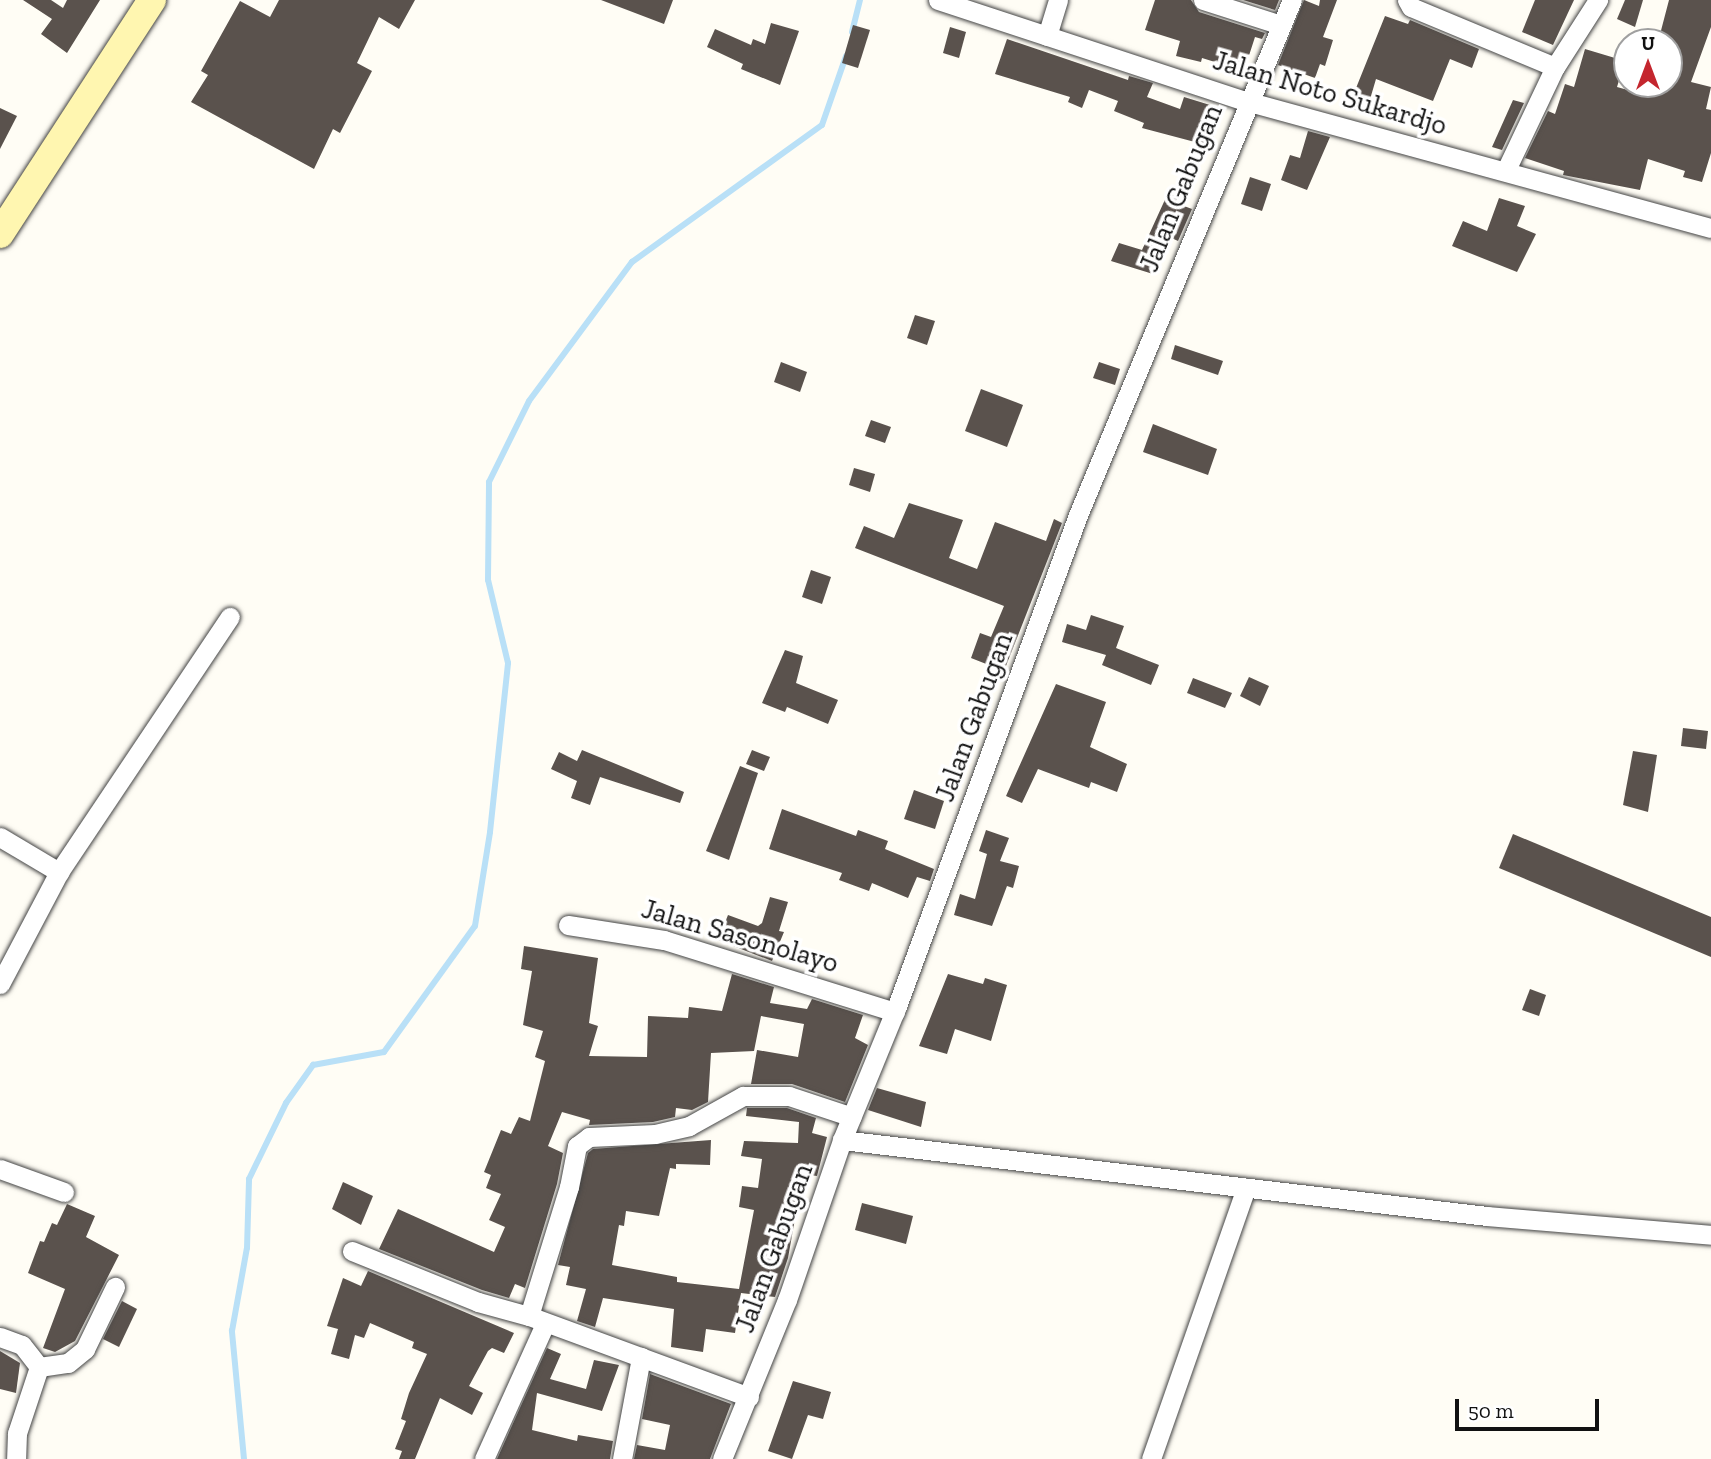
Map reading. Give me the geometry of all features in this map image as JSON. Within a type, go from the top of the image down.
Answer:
[{"type":"main road","points":[[0,234],[152,0]]},
{"type":"street","name":"Jalan Noto Sukardjo","points":[[938,0],[1246,101],[1711,228]]},
{"type":"street","points":[[1047,36],[1058,0]]},
{"type":"street","points":[[1203,0],[1280,25]]},
{"type":"street","name":"Jalan Gabugan","points":[[722,1459],[749,1397],[842,1140],[895,1012],[1078,515],[1246,101],[1292,0]]},
{"type":"street","points":[[1407,0],[1411,7],[1555,67]]},
{"type":"street","points":[[1506,170],[1555,67],[1598,0]]},
{"type":"street","points":[[0,984],[59,872],[230,617]]},
{"type":"street","points":[[0,837],[59,872]]},
{"type":"street","name":"Jalan Sasonolayo","points":[[568,925],[664,940],[895,1012]]},
{"type":"street","points":[[484,1459],[537,1320],[582,1138],[654,1134],[689,1126],[743,1096],[789,1096],[852,1117]]},
{"type":"street","points":[[842,1140],[1605,1228],[1711,1236]]},
{"type":"street","points":[[0,1169],[64,1192]]},
{"type":"street","points":[[1151,1459],[1246,1188]]},
{"type":"street","points":[[352,1251],[478,1302],[537,1320],[749,1397]]},
{"type":"street","points":[[39,1367],[68,1363],[85,1349],[115,1287]]},
{"type":"street","points":[[0,1336],[22,1345],[39,1367]]},
{"type":"street","points":[[622,1459],[641,1357]]},
{"type":"street","points":[[16,1459],[17,1433],[39,1367]]},
{"type":"building","points":[[23,0],[51,0],[63,8],[67,0],[100,0],[67,53],[41,34],[52,19]]},
{"type":"building","points":[[279,0],[415,0],[399,29],[379,17],[357,63],[372,71],[340,133],[333,129],[314,169],[191,102],[208,75],[201,71],[240,1],[270,17]]},
{"type":"building","points":[[601,0],[673,0],[664,24]]},
{"type":"building","points":[[1155,0],[1191,0],[1199,12],[1265,33],[1262,39],[1255,37],[1244,71],[1202,58],[1201,62],[1176,56],[1180,41],[1145,30]]},
{"type":"building","points":[[1243,0],[1279,0],[1275,10]]},
{"type":"building","points":[[1304,0],[1319,6],[1320,0],[1337,0],[1323,37],[1333,40],[1325,66],[1320,64],[1315,78],[1278,65]]},
{"type":"building","points":[[1535,0],[1574,0],[1553,45],[1522,32]]},
{"type":"building","points":[[1625,0],[1643,0],[1635,27],[1617,19]]},
{"type":"building","points":[[1669,0],[1711,0],[1711,27],[1691,82],[1711,87],[1706,109],[1711,110],[1711,153],[1702,182],[1683,177],[1685,171],[1648,159],[1640,190],[1563,175],[1564,171],[1525,158],[1548,111],[1555,114],[1565,84],[1574,87],[1585,49],[1613,57],[1613,98],[1683,98],[1683,28],[1662,28]]},
{"type":"building","points":[[1385,16],[1408,24],[1410,20],[1479,49],[1472,68],[1450,59],[1433,101],[1376,79],[1366,113],[1348,108]]},
{"type":"building","points":[[771,23],[799,31],[780,85],[741,69],[743,64],[707,47],[715,29],[751,45],[753,39],[765,44]]},
{"type":"building","points":[[853,25],[870,30],[858,68],[842,63]]},
{"type":"building","points":[[950,27],[966,32],[959,58],[943,53]]},
{"type":"building","points":[[1007,39],[1128,80],[1129,76],[1153,83],[1147,97],[1180,109],[1184,97],[1223,109],[1210,146],[1142,128],[1144,123],[1114,111],[1118,101],[1089,90],[1082,108],[1068,102],[1070,97],[995,74]]},
{"type":"building","points":[[1513,100],[1524,103],[1502,150],[1492,147]]},
{"type":"building","points":[[0,108],[17,116],[0,149]]},
{"type":"building","points":[[1308,131],[1330,137],[1307,190],[1281,180],[1290,155],[1300,158]]},
{"type":"building","points":[[1250,177],[1271,184],[1262,211],[1241,204]]},
{"type":"building","points":[[1168,193],[1178,197],[1176,203],[1192,209],[1178,241],[1165,235],[1153,274],[1111,261],[1119,243],[1142,250]]},
{"type":"building","points":[[1499,198],[1525,206],[1517,226],[1536,234],[1517,272],[1452,246],[1463,221],[1487,231]]},
{"type":"building","points":[[915,315],[935,321],[927,345],[907,338]]},
{"type":"building","points":[[1175,345],[1223,361],[1218,375],[1171,359]]},
{"type":"building","points":[[781,362],[807,372],[800,392],[774,382]]},
{"type":"building","points":[[1099,362],[1120,369],[1115,385],[1093,378]]},
{"type":"building","points":[[981,389],[1023,405],[1007,447],[965,431]]},
{"type":"building","points":[[871,420],[891,427],[885,443],[865,436]]},
{"type":"building","points":[[1153,424],[1217,449],[1208,475],[1143,452]]},
{"type":"building","points":[[854,468],[875,474],[870,492],[849,485]]},
{"type":"building","points":[[909,503],[963,520],[949,558],[977,569],[995,522],[1046,541],[1054,519],[1062,523],[1004,671],[971,658],[980,633],[991,637],[1004,606],[855,548],[864,526],[894,538]]},
{"type":"building","points":[[811,570],[831,577],[822,604],[802,597]]},
{"type":"building","points":[[1091,615],[1124,626],[1116,648],[1159,665],[1151,685],[1102,665],[1106,655],[1062,642],[1067,624],[1086,630]]},
{"type":"building","points":[[785,650],[803,656],[796,683],[838,700],[828,724],[787,707],[785,712],[762,703]]},
{"type":"building","points":[[1249,677],[1269,686],[1260,706],[1240,696]]},
{"type":"building","points":[[1193,678],[1232,693],[1225,708],[1187,693]]},
{"type":"building","points":[[1056,684],[1106,702],[1090,747],[1127,764],[1117,792],[1091,782],[1089,788],[1038,769],[1022,803],[1006,796]]},
{"type":"building","points":[[1683,728],[1708,731],[1706,749],[1681,746]]},
{"type":"building","points":[[582,750],[684,792],[680,803],[600,777],[590,805],[571,798],[577,781],[551,769],[559,752],[577,761]]},
{"type":"building","points":[[752,750],[770,757],[764,771],[746,764]]},
{"type":"building","points":[[1633,751],[1657,755],[1648,812],[1623,805]]},
{"type":"building","points":[[740,766],[758,773],[729,860],[706,851]]},
{"type":"building","points":[[914,790],[944,801],[935,829],[904,819]]},
{"type":"building","points":[[782,809],[856,836],[858,830],[888,841],[885,849],[934,869],[930,881],[917,877],[908,898],[872,883],[869,891],[839,880],[842,873],[769,849]]},
{"type":"building","points":[[986,830],[1009,838],[1000,861],[1019,866],[1013,888],[1007,886],[992,926],[954,915],[960,894],[975,899],[987,854],[979,851]]},
{"type":"building","points":[[1513,834],[1711,917],[1711,957],[1499,868]]},
{"type":"building","points":[[770,897],[788,902],[779,931],[784,932],[772,961],[718,940],[728,915],[758,926],[762,923]]},
{"type":"building","points":[[524,946],[598,958],[589,1023],[598,1026],[589,1056],[647,1057],[648,1016],[688,1018],[689,1007],[722,1011],[732,974],[774,987],[770,1003],[807,1009],[812,999],[863,1015],[855,1038],[868,1045],[845,1102],[792,1084],[751,1084],[757,1050],[798,1057],[804,1024],[761,1016],[754,1051],[711,1053],[708,1102],[692,1110],[676,1108],[675,1117],[653,1122],[589,1125],[590,1120],[562,1112],[548,1146],[563,1153],[557,1184],[525,1288],[515,1284],[509,1298],[379,1249],[398,1209],[494,1252],[505,1227],[489,1220],[501,1194],[486,1188],[491,1175],[484,1172],[501,1130],[511,1134],[519,1117],[530,1121],[545,1061],[535,1057],[543,1031],[523,1025],[532,971],[521,969]]},
{"type":"building","points":[[948,974],[983,984],[985,978],[1007,985],[991,1041],[955,1029],[947,1054],[919,1046]]},
{"type":"building","points":[[1530,989],[1546,995],[1539,1016],[1522,1010]]},
{"type":"building","points":[[877,1088],[926,1102],[921,1127],[868,1110]]},
{"type":"building","points":[[747,1108],[787,1108],[816,1118],[812,1133],[827,1137],[817,1176],[803,1174],[788,1258],[775,1297],[741,1293],[735,1333],[706,1329],[703,1352],[671,1347],[674,1309],[603,1298],[595,1327],[577,1321],[586,1289],[566,1285],[570,1267],[558,1265],[588,1153],[593,1149],[711,1140],[710,1165],[676,1164],[676,1169],[670,1168],[659,1216],[626,1211],[624,1226],[619,1225],[612,1265],[677,1277],[677,1282],[739,1289],[754,1210],[739,1207],[742,1186],[758,1188],[762,1159],[741,1156],[744,1141],[798,1143],[799,1122],[746,1116]]},
{"type":"building","points":[[343,1182],[373,1196],[361,1225],[332,1209]]},
{"type":"building","points":[[862,1203],[913,1216],[906,1244],[855,1230]]},
{"type":"building","points":[[67,1204],[95,1216],[86,1237],[119,1255],[75,1341],[55,1352],[43,1348],[65,1289],[28,1273],[40,1241],[44,1242],[52,1223],[57,1225]]},
{"type":"building","points":[[368,1271],[514,1333],[504,1353],[492,1348],[488,1351],[469,1386],[483,1393],[472,1415],[440,1398],[415,1459],[399,1459],[402,1451],[395,1449],[406,1421],[401,1419],[409,1393],[427,1354],[412,1348],[414,1342],[370,1323],[364,1338],[355,1335],[349,1359],[331,1354],[338,1329],[327,1326],[343,1278],[361,1286]]},
{"type":"building","points":[[122,1301],[137,1309],[119,1347],[103,1339]]},
{"type":"building","points":[[547,1348],[561,1354],[550,1379],[586,1389],[594,1360],[619,1365],[602,1411],[537,1393],[532,1430],[577,1441],[578,1435],[613,1441],[610,1459],[497,1459]]},
{"type":"building","points":[[0,1351],[20,1363],[16,1393],[0,1389]]},
{"type":"building","points":[[650,1374],[731,1404],[710,1459],[634,1459],[637,1445],[665,1450],[670,1425],[642,1419]]},
{"type":"building","points":[[793,1381],[831,1392],[823,1419],[808,1415],[792,1459],[768,1451]]},
{"type":"waterway","points":[[852,32],[860,0]]},
{"type":"waterway","points":[[244,1459],[232,1331],[247,1248],[249,1179],[286,1103],[313,1065],[384,1052],[475,926],[490,832],[508,663],[488,580],[489,482],[529,401],[632,262],[822,125],[846,56]]}]
